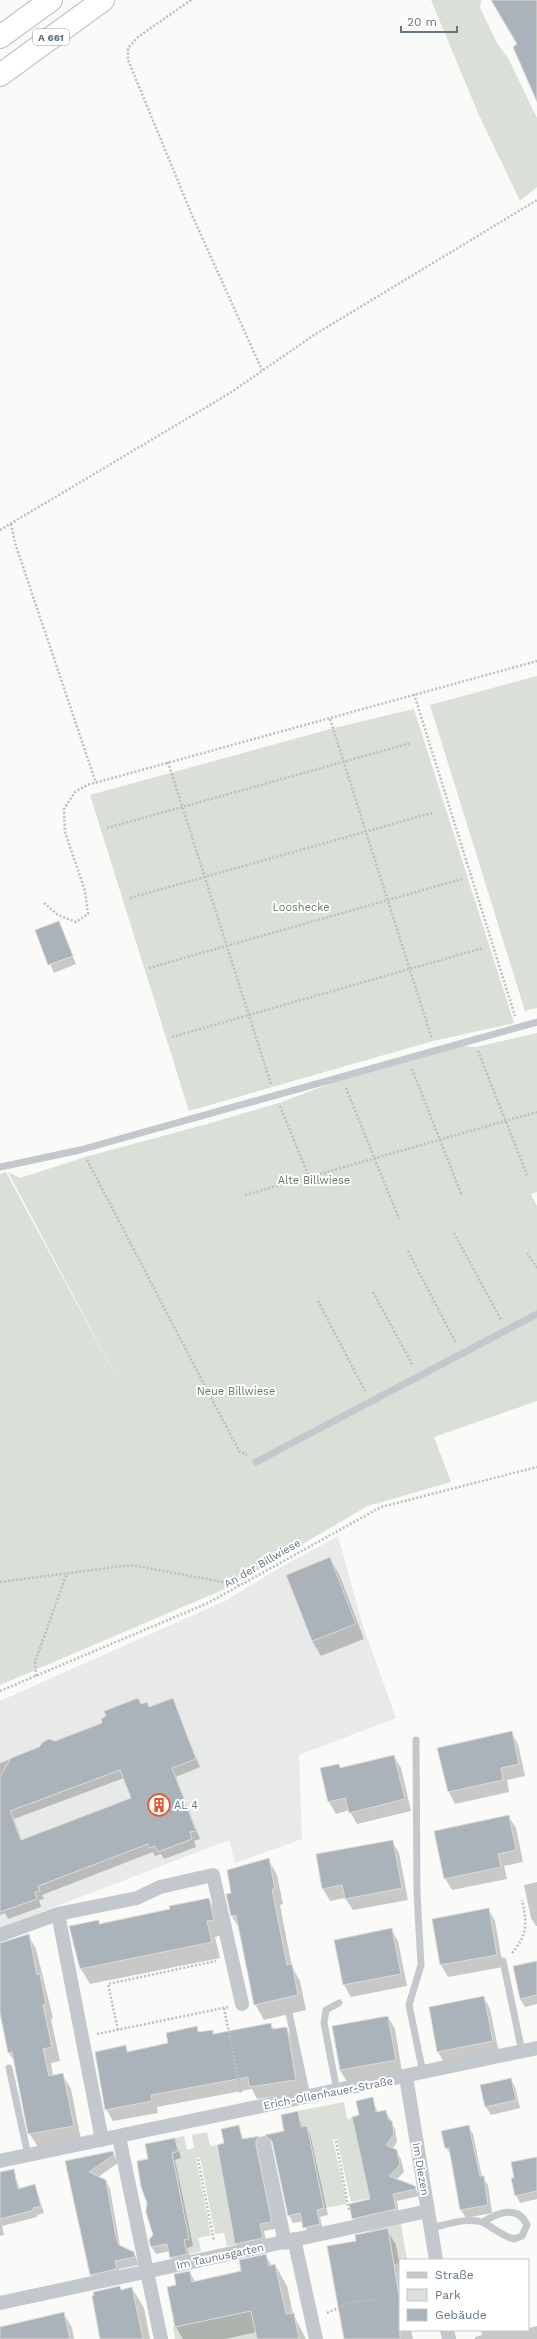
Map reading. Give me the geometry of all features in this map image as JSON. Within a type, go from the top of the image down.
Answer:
[{"type":"highway","name":"A 661","points":[[0,37],[51,0]]},
{"type":"highway","name":"A 661","points":[[0,75],[103,0]]},
{"type":"street","points":[[0,1935],[58,1914],[137,1898],[160,1887],[213,1875],[242,2004]]},
{"type":"street","points":[[58,1914],[102,2140]]},
{"type":"street","name":"Erich-Ollenhauer-Straße","points":[[0,2160],[119,2137],[537,2048]]},
{"type":"street","name":"Im Diezen","points":[[406,2077],[436,2259]]},
{"type":"street","points":[[119,2137],[161,2339]]},
{"type":"street","points":[[264,2143],[316,2339]]},
{"type":"street","name":"Im Taunusgarten","points":[[0,2303],[218,2257],[351,2226],[428,2211]]},
{"type":"lane","points":[[0,1167],[80,1150],[275,1094],[537,1022]]},
{"type":"lane","points":[[256,1462],[537,1314]]},
{"type":"lane","points":[[416,1740],[417,1894],[422,1965],[409,2005],[423,2073]]},
{"type":"lane","points":[[503,1962],[522,2052]]},
{"type":"lane","points":[[337,2091],[324,2023],[326,2010],[338,2003]]},
{"type":"lane","points":[[289,2013],[307,2096]]},
{"type":"lane","points":[[9,2068],[28,2155]]},
{"type":"lane","points":[[431,2228],[472,2221],[483,2222],[501,2234],[514,2239],[522,2236],[527,2225],[519,2214],[511,2212],[502,2212],[483,2222]]},
{"type":"path","points":[[191,0],[138,37],[128,48],[128,60],[192,215],[262,370]]},
{"type":"path","points":[[0,530],[230,393],[314,335],[537,200]]},
{"type":"path","points":[[11,524],[15,542],[96,783]]},
{"type":"path","points":[[44,903],[58,915],[76,922],[88,914],[85,892],[65,832],[64,809],[75,792],[96,783],[168,762],[330,719],[414,694],[537,661]]},
{"type":"path","points":[[414,694],[518,1027]]},
{"type":"path","points":[[330,719],[345,762],[435,1050]]},
{"type":"path","points":[[107,828],[411,743]]},
{"type":"path","points":[[168,762],[271,1086],[308,1177]]},
{"type":"path","points":[[130,898],[432,813]]},
{"type":"path","points":[[149,968],[462,879]]},
{"type":"path","points":[[172,1037],[248,1014],[483,948]]},
{"type":"path","points":[[474,1039],[527,1175]]},
{"type":"path","points":[[411,1067],[441,1139],[462,1196]]},
{"type":"path","points":[[345,1086],[399,1219]]},
{"type":"path","points":[[245,1196],[537,1112]]},
{"type":"path","points":[[80,1150],[239,1451],[251,1457],[256,1462]]},
{"type":"path","points":[[454,1233],[506,1331]]},
{"type":"path","points":[[408,1251],[462,1354]]},
{"type":"path","points":[[527,1253],[537,1268]]},
{"type":"path","points":[[373,1292],[418,1377]]},
{"type":"path","points":[[318,1301],[371,1402]]},
{"type":"path","name":"An der Billwiese","points":[[0,1691],[208,1603],[381,1507],[537,1467]]},
{"type":"path","points":[[0,1582],[131,1565],[240,1585]]},
{"type":"path","points":[[36,1676],[34,1662],[68,1573]]},
{"type":"path","points":[[503,1962],[514,1950],[525,1931],[527,1922],[522,1900]]},
{"type":"path","points":[[118,2030],[108,1984],[232,1958]]},
{"type":"path","points":[[81,2038],[242,2004]]},
{"type":"path","points":[[224,2008],[245,2110]]},
{"type":"path","points":[[336,2141],[351,2226]]},
{"type":"path","points":[[198,2159],[218,2257]]},
{"type":"path","points":[[312,2320],[348,2303],[374,2299]]},
{"type":"shaded area","points":[[338,1536],[362,1623],[396,1718],[299,1755],[302,1839],[235,1863],[229,1840],[0,1928],[0,1701],[225,1601],[276,1570]]},
{"type":"green space","points":[[431,0],[481,0],[480,8],[497,43],[508,58],[537,118],[537,187],[520,201],[478,113]]},
{"type":"green space","points":[[537,676],[537,1008],[525,1011],[430,705]]},
{"type":"green space","name":"Looshecke","points":[[414,709],[514,1023],[433,1041],[189,1111],[90,795],[334,728]]},
{"type":"green space","points":[[537,1033],[537,1192],[531,1194],[537,1206],[537,1401],[434,1437],[451,1482],[368,1506],[227,1588],[0,1685],[0,1174],[6,1172],[129,1401],[8,1172],[20,1178],[85,1157],[279,1103],[334,1082],[462,1046],[476,1047]]},
{"type":"green space","points":[[344,2102],[347,2119],[353,2118],[370,2198],[351,2202],[337,2139],[333,2140],[347,2204],[324,2208],[307,2126],[301,2127],[298,2111]]},
{"type":"green space","points":[[207,2132],[210,2146],[217,2145],[236,2245],[227,2246],[224,2233],[215,2234],[200,2157],[196,2158],[211,2235],[198,2238],[201,2251],[187,2255],[184,2240],[189,2239],[172,2154],[178,2151],[175,2138],[184,2136],[187,2150],[194,2148],[192,2135]]},
{"type":"green space","points":[[401,2224],[407,2259],[399,2259],[399,2263],[393,2264],[371,2239],[369,2229]]},
{"type":"green space","points":[[252,2311],[257,2339],[175,2339],[173,2327]]},
{"type":"building","points":[[491,0],[537,0],[537,102],[513,47],[517,44]]},
{"type":"building","points":[[59,921],[73,956],[48,965],[35,930]]},
{"type":"building","points":[[330,1557],[356,1624],[312,1641],[286,1575]]},
{"type":"building","name":"AL 4","points":[[138,1698],[141,1704],[147,1702],[149,1707],[173,1698],[196,1759],[172,1768],[196,1831],[190,1832],[192,1839],[158,1852],[155,1846],[149,1848],[148,1844],[38,1886],[40,1891],[35,1892],[37,1899],[0,1912],[0,1777],[11,1758],[39,1747],[43,1742],[49,1739],[55,1741],[102,1723],[101,1719],[106,1716],[104,1711]],"holes":[[[120,1770],[131,1798],[21,1840],[10,1811]]]},
{"type":"building","points":[[512,1731],[519,1764],[501,1768],[503,1780],[448,1792],[437,1748]]},
{"type":"building","points":[[394,1755],[405,1799],[349,1813],[345,1798],[328,1802],[320,1768],[339,1764],[340,1768]]},
{"type":"building","points":[[509,1815],[516,1850],[498,1854],[501,1867],[444,1879],[434,1831]]},
{"type":"building","points":[[393,1840],[402,1888],[345,1899],[342,1885],[322,1889],[316,1854]]},
{"type":"building","points":[[269,1858],[275,1889],[272,1889],[287,1965],[292,1964],[298,1995],[254,2005],[236,1915],[231,1916],[226,1894],[231,1893],[227,1870]]},
{"type":"building","points":[[209,1898],[214,1920],[207,1921],[212,1942],[80,1969],[69,1926],[99,1920],[99,1924],[170,1909],[169,1906]]},
{"type":"building","points":[[489,1908],[497,1955],[440,1965],[432,1919]]},
{"type":"building","points":[[392,1928],[401,1974],[343,1985],[334,1940]]},
{"type":"building","points":[[29,1934],[37,1975],[40,1974],[46,2004],[43,2005],[52,2047],[43,2049],[49,2076],[63,2073],[74,2126],[28,2134],[12,2052],[8,2053],[0,2013],[0,1943]]},
{"type":"building","points":[[537,1961],[537,1995],[520,1999],[513,1966]]},
{"type":"building","points":[[484,1996],[493,2041],[437,2052],[429,2007]]},
{"type":"building","points":[[388,2016],[396,2060],[340,2070],[332,2026]]},
{"type":"building","points":[[271,2023],[272,2029],[287,2027],[296,2080],[249,2087],[248,2077],[151,2095],[152,2101],[105,2110],[95,2052],[126,2045],[127,2052],[168,2043],[166,2033],[197,2026],[198,2032],[213,2030],[213,2034]]},
{"type":"building","points":[[511,2078],[516,2100],[485,2107],[480,2085]]},
{"type":"building","points":[[373,2097],[376,2112],[386,2110],[388,2119],[392,2121],[394,2134],[386,2145],[397,2150],[400,2165],[389,2176],[415,2186],[416,2189],[393,2194],[396,2209],[352,2219],[349,2204],[370,2199],[352,2117],[359,2115],[356,2101]]},
{"type":"building","points":[[298,2111],[301,2127],[307,2126],[324,2208],[317,2210],[320,2224],[303,2228],[300,2213],[288,2216],[272,2141],[265,2135],[284,2131],[281,2115]]},
{"type":"building","points":[[239,2125],[242,2139],[260,2136],[256,2140],[256,2145],[271,2222],[260,2224],[263,2238],[235,2244],[217,2145],[224,2143],[221,2129]]},
{"type":"building","points":[[469,2125],[480,2176],[484,2176],[488,2205],[460,2210],[449,2148],[445,2148],[441,2131]]},
{"type":"building","points":[[175,2138],[178,2151],[172,2153],[189,2239],[184,2240],[187,2254],[170,2258],[167,2244],[151,2247],[149,2240],[153,2235],[146,2212],[147,2203],[141,2187],[137,2161],[148,2159],[145,2144]]},
{"type":"building","points":[[113,2151],[114,2155],[89,2172],[106,2180],[116,2237],[119,2245],[134,2252],[135,2257],[115,2261],[117,2269],[90,2275],[65,2161]]},
{"type":"building","points":[[537,2157],[537,2191],[515,2196],[511,2178],[514,2178],[511,2162]]},
{"type":"building","points":[[14,2169],[18,2189],[35,2184],[41,2206],[33,2208],[34,2210],[0,2219],[0,2172]]},
{"type":"building","points":[[388,2228],[399,2296],[400,2339],[344,2339],[327,2246],[356,2241],[355,2235]]},
{"type":"building","points":[[266,2254],[269,2266],[275,2264],[286,2314],[294,2313],[299,2339],[257,2339],[251,2311],[175,2327],[167,2287],[176,2285],[174,2274],[190,2271],[192,2282],[241,2271],[239,2260]]},
{"type":"building","points":[[120,2286],[121,2290],[132,2287],[143,2339],[100,2339],[92,2296],[94,2295],[93,2292]]},
{"type":"building","points":[[64,2312],[70,2339],[0,2339],[0,2327]]},
{"type":"place","name":"AL 4","points":[[159,1805]]},
{"type":"park label","name":"Alte Billwiese","points":[[314,1180]]},
{"type":"park label","name":"Neue Billwiese","points":[[236,1391]]}]
